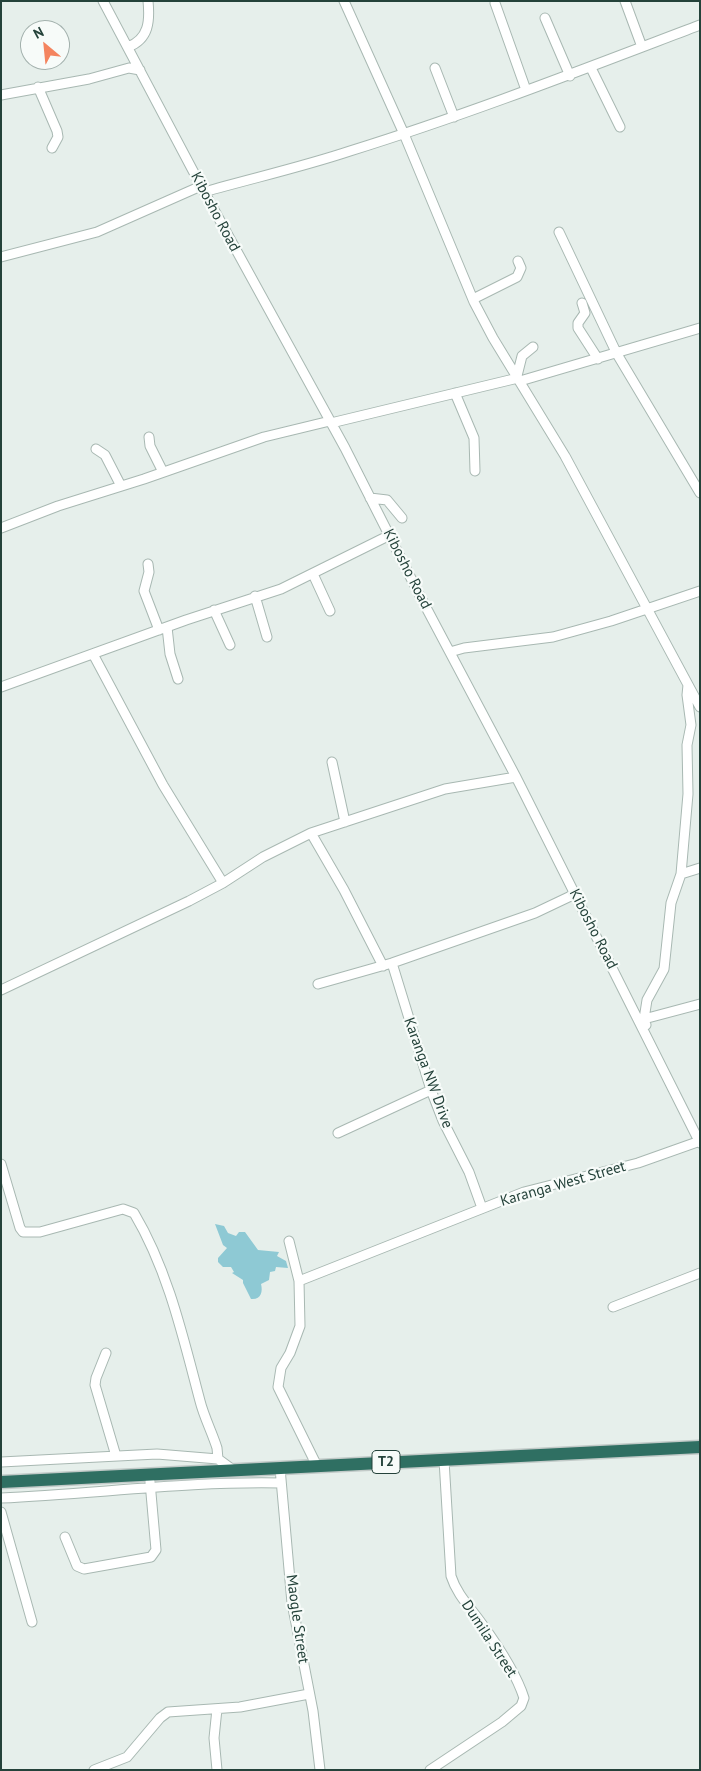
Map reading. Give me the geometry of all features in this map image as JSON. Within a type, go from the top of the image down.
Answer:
[{"type":"highway","name":"T2","points":[[1,1482],[150,1480],[233,1470],[700,1447]]},
{"type":"street","name":"Kibosho Road","points":[[103,1],[203,189],[331,422],[516,777],[700,1142]]},
{"type":"street","points":[[128,47],[144,36],[149,21],[148,1]]},
{"type":"street","points":[[344,1],[404,134],[473,299],[565,456],[700,707]]},
{"type":"street","points":[[625,1],[642,47]]},
{"type":"street","points":[[495,2],[526,90]]},
{"type":"street","points":[[545,18],[570,76]]},
{"type":"street","points":[[1,257],[98,232],[203,189],[348,152],[404,134],[570,76],[700,25]]},
{"type":"street","points":[[1,95],[88,79],[129,68],[140,70]]},
{"type":"street","points":[[435,68],[454,117]]},
{"type":"street","points":[[591,68],[620,127]]},
{"type":"street","points":[[38,87],[57,131],[58,137],[52,148]]},
{"type":"street","points":[[559,232],[617,354],[700,493]]},
{"type":"street","points":[[473,299],[514,279],[521,268],[518,261]]},
{"type":"street","points":[[582,303],[585,313],[578,323],[578,328],[598,359]]},
{"type":"street","points":[[1,528],[58,506],[264,437],[598,359],[700,328]]},
{"type":"street","points":[[518,378],[520,360],[533,347]]},
{"type":"street","points":[[455,393],[474,438],[475,471]]},
{"type":"street","points":[[149,437],[150,446],[163,472]]},
{"type":"street","points":[[96,449],[105,455],[121,486]]},
{"type":"street","points":[[370,498],[387,500],[402,518]]},
{"type":"street","points":[[1,687],[214,610],[281,589],[390,535]]},
{"type":"street","points":[[148,564],[149,572],[144,591],[163,628],[178,679]]},
{"type":"street","points":[[313,574],[330,611]]},
{"type":"street","points":[[450,652],[464,648],[553,637],[700,591]]},
{"type":"street","points":[[255,596],[267,637]]},
{"type":"street","points":[[214,610],[230,645]]},
{"type":"street","points":[[93,654],[158,777],[224,883]]},
{"type":"street","points":[[664,1072],[644,1019],[647,1000],[664,969],[671,903],[680,874],[688,794],[687,745],[691,724],[687,694],[688,684]]},
{"type":"street","points":[[332,762],[345,822]]},
{"type":"street","points":[[1,990],[224,883],[263,857],[311,833],[445,790],[516,777]]},
{"type":"street","name":"Karanga NW Drive","points":[[311,833],[388,964],[431,1090],[443,1120],[469,1172],[482,1208]]},
{"type":"street","points":[[680,874],[700,868]]},
{"type":"street","points":[[318,984],[388,964],[534,913],[575,894]]},
{"type":"street","points":[[644,1019],[700,1004]]},
{"type":"street","points":[[338,1133],[431,1090]]},
{"type":"street","name":"Karanga West Street","points":[[299,1281],[524,1192],[638,1163],[700,1142]]},
{"type":"street","points":[[1,1164],[20,1228],[24,1232],[40,1232],[123,1209],[134,1213],[162,1275],[180,1323],[199,1400],[217,1448],[218,1459]]},
{"type":"street","points":[[289,1241],[299,1281],[300,1326],[277,1381],[281,1394],[317,1466]]},
{"type":"street","points":[[613,1307],[700,1273]]},
{"type":"street","points":[[106,1353],[95,1385],[116,1456]]},
{"type":"street","points":[[1,1462],[157,1454],[218,1459],[233,1470]]},
{"type":"street","name":"Dumila Street","points":[[430,1770],[502,1722],[521,1706],[524,1698],[514,1677],[483,1626],[454,1585],[446,1512],[444,1460]]},
{"type":"street","name":"Maogle Street","points":[[280,1468],[292,1603],[309,1694],[320,1770]]},
{"type":"street","points":[[1,1498],[150,1480],[281,1483]]},
{"type":"street","points":[[65,1537],[77,1566],[84,1569],[151,1556],[156,1550],[150,1480]]},
{"type":"street","points":[[1,1512],[32,1622]]},
{"type":"street","points":[[94,1770],[128,1757],[160,1718],[168,1712],[240,1707],[309,1694]]},
{"type":"street","points":[[216,1709],[214,1738],[217,1770]]},
{"type":"water","points":[[215,1224],[224,1226],[228,1233],[236,1236],[239,1232],[245,1232],[258,1250],[279,1252],[277,1256],[286,1261],[288,1268],[276,1267],[275,1271],[270,1272],[269,1280],[261,1284],[262,1290],[259,1297],[251,1299],[243,1280],[232,1273],[234,1272],[231,1267],[223,1267],[218,1262],[218,1258],[227,1248],[223,1245]]}]
